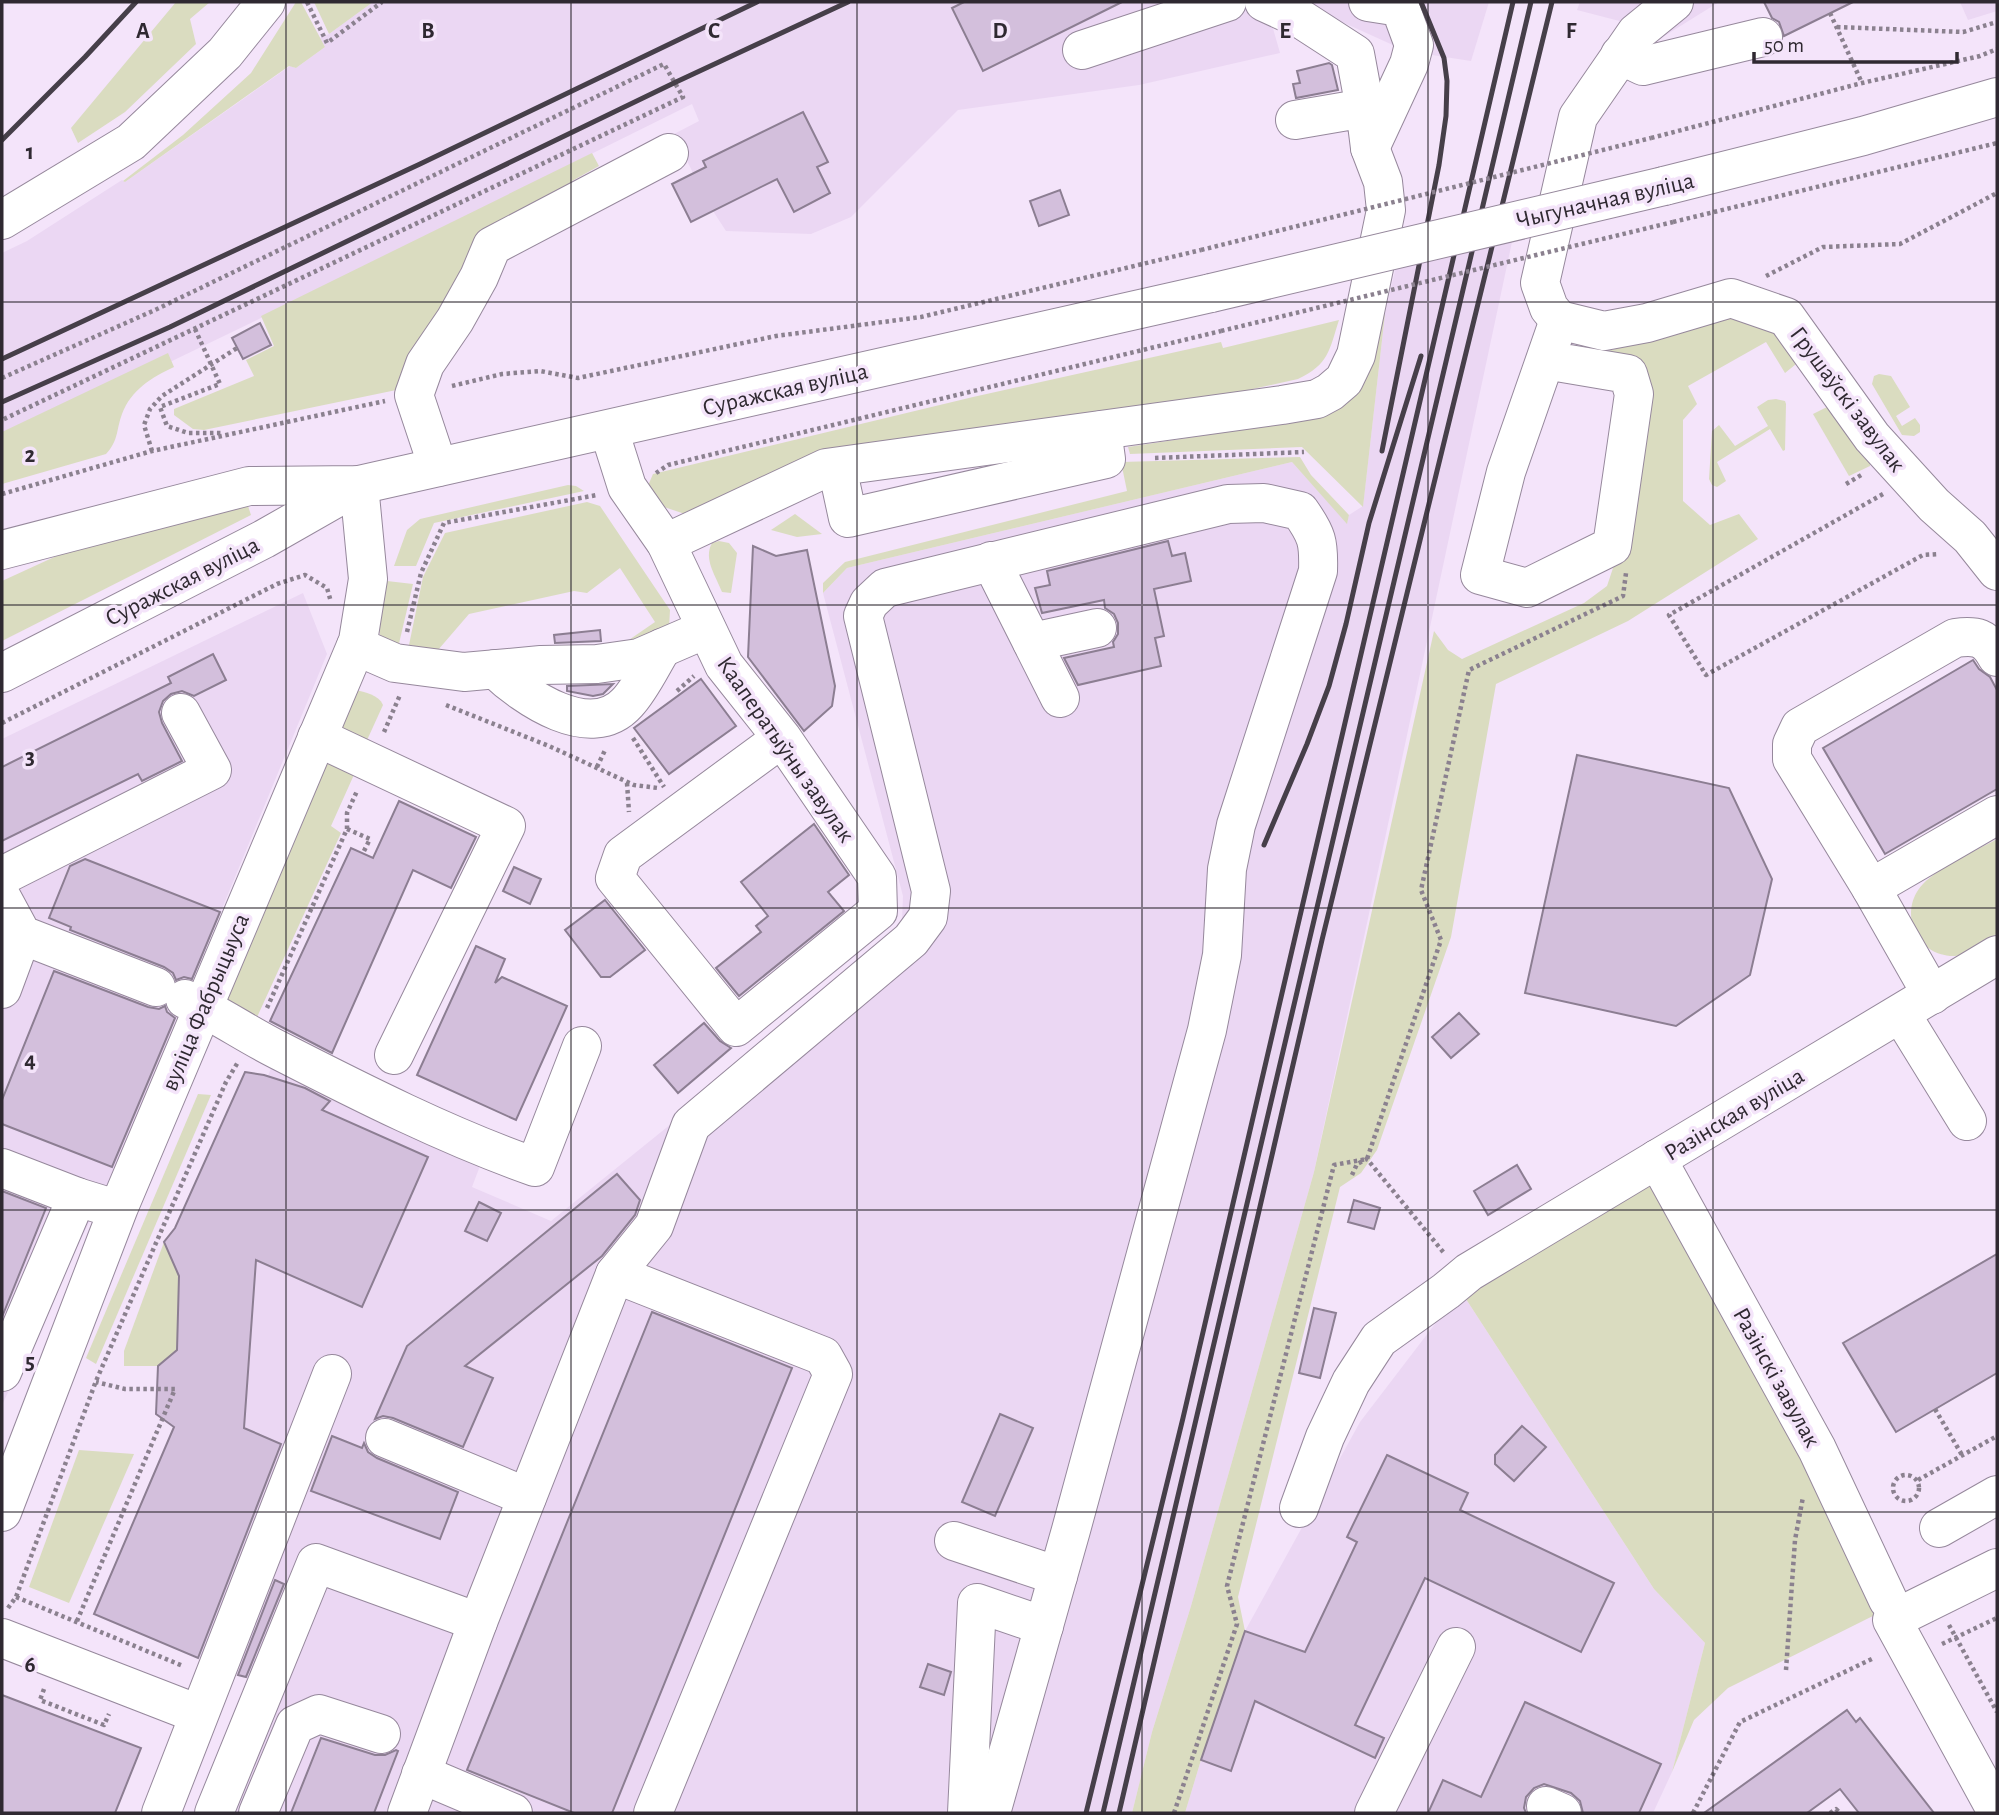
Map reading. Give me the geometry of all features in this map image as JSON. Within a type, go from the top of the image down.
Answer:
[{"type":"street","points":[[2,220],[131,142],[225,53],[266,2]]},
{"type":"street","points":[[1082,50],[1227,2]]},
{"type":"street","points":[[837,467],[848,518],[1104,445],[1317,399],[1344,380],[1356,355],[1386,210],[1383,182],[1370,148],[1355,54],[1301,19],[1264,2]]},
{"type":"street","points":[[1674,2],[1628,44],[1578,117],[1540,283],[1549,308],[1559,320],[1604,331],[1647,323],[1731,298]]},
{"type":"street","points":[[1370,148],[1409,64],[1414,45],[1395,4]]},
{"type":"street","points":[[1628,44],[1643,66],[1763,37]]},
{"type":"street","name":"Чыгуначная вуліца","points":[[1211,293],[1668,204],[1863,136],[1997,97]]},
{"type":"street","points":[[1295,120],[1365,108]]},
{"type":"street","points":[[438,467],[414,395],[425,364],[456,320],[492,246],[669,153]]},
{"type":"street","name":"Суражская вуліца","points":[[2,550],[248,486],[359,485],[1211,293]]},
{"type":"street","name":"Грушаўскі завулак","points":[[1731,298],[1786,317],[1872,437],[1934,505],[1970,537],[1997,571]]},
{"type":"street","points":[[1545,360],[1628,374],[1634,394],[1612,546],[1527,588],[1480,575],[1506,472],[1545,360],[1559,320]]},
{"type":"street","name":"Кааператыўны завулак","points":[[609,430],[627,486],[666,542],[682,640],[724,665],[782,738],[877,877],[878,911],[736,1027],[615,878],[623,855],[782,738]]},
{"type":"street","points":[[666,542],[826,468],[1104,445]]},
{"type":"street","name":"Суражская вуліца","points":[[2,673],[264,539],[359,485]]},
{"type":"street","name":"вуліца Фабрыцыуса","points":[[2,1512],[119,1207],[182,998],[317,737],[356,646],[368,579],[359,485]]},
{"type":"street","points":[[407,1813],[478,1622],[615,1275],[654,1226],[691,1125],[911,940],[928,917],[930,891],[863,616],[869,603],[885,588],[1228,504],[1264,503],[1300,511],[1314,530],[1318,549],[1318,571],[1236,825],[1227,869],[1222,955],[1207,1030],[991,1813]]},
{"type":"street","points":[[992,561],[1060,698]]},
{"type":"street","points":[[1032,642],[1097,628]]},
{"type":"street","points":[[1967,1121],[1916,1004],[1871,888],[1792,759],[1792,744],[1800,727],[1955,638],[1972,635],[1990,644],[1997,657]]},
{"type":"street","points":[[495,669],[548,707],[569,717],[585,719],[606,715],[627,703],[682,640]]},
{"type":"street","points":[[356,646],[396,663],[464,672],[597,664],[639,658],[682,640]]},
{"type":"street","points":[[2,876],[212,770],[181,713]]},
{"type":"street","points":[[317,737],[506,826],[394,1055]]},
{"type":"street","points":[[1871,888],[1997,815]]},
{"type":"street","points":[[2,898],[22,935],[182,998],[254,1037],[486,1150],[535,1167],[582,1046]]},
{"type":"street","points":[[2,989],[22,935]]},
{"type":"street","name":"Разінская вуліца","points":[[1300,1508],[1325,1437],[1351,1382],[1378,1339],[1469,1272],[1997,955]]},
{"type":"street","name":"Разінскі завулак","points":[[1657,1160],[1817,1449],[1912,1656],[1997,1812]]},
{"type":"street","points":[[2,1168],[98,1204],[119,1207]]},
{"type":"street","points":[[2,1372],[77,1197]]},
{"type":"street","points":[[615,1275],[823,1356],[833,1374],[653,1813]]},
{"type":"street","points":[[161,1813],[332,1374]]},
{"type":"street","points":[[385,1438],[527,1497]]},
{"type":"street","points":[[1940,1528],[1997,1495]]},
{"type":"street","points":[[954,1541],[1058,1576]]},
{"type":"street","points":[[214,1813],[316,1563],[478,1622]]},
{"type":"street","points":[[1890,1610],[1936,1600],[1997,1568]]},
{"type":"street","points":[[967,1813],[977,1603],[1044,1626]]},
{"type":"street","points":[[2,1638],[198,1714]]},
{"type":"street","points":[[1374,1813],[1456,1647]]},
{"type":"street","points":[[258,1813],[295,1725],[320,1714],[381,1734]]},
{"type":"street","points":[[421,1774],[513,1813]]},
{"type":"path","points":[[307,2],[327,43],[382,2]]},
{"type":"path","points":[[1830,13],[1862,83]]},
{"type":"path","points":[[1837,27],[1964,32],[1997,22]]},
{"type":"path","points":[[776,336],[921,317],[1651,138],[1997,49]]},
{"type":"path","points":[[2,379],[155,310],[664,64],[680,89],[683,97],[2,420]]},
{"type":"path","points":[[648,478],[668,465],[1221,331],[1668,204],[1997,143]]},
{"type":"path","points":[[1731,298],[1751,283],[1823,247],[1900,244],[1997,192]]},
{"type":"path","points":[[195,329],[220,384],[160,407],[162,416],[166,426],[188,433],[234,433]]},
{"type":"path","points":[[152,451],[144,425],[150,408],[162,396],[237,348]]},
{"type":"path","points":[[1104,445],[1304,452]]},
{"type":"path","points":[[1846,484],[1869,470]]},
{"type":"path","points":[[1887,492],[1669,615],[1706,675],[1923,555],[1943,553],[1970,537]]},
{"type":"path","points":[[406,635],[421,573],[444,523],[600,495]]},
{"type":"path","points":[[1352,1175],[1357,1164],[1367,1159],[1441,940],[1421,890],[1469,670],[1623,596],[1627,570]]},
{"type":"path","points":[[2,723],[277,584],[305,575],[327,588]]},
{"type":"path","points":[[669,697],[696,675],[682,640]]},
{"type":"path","points":[[212,1679],[16,1597],[96,1381],[226,1082],[254,1037],[347,829],[347,813],[403,688]]},
{"type":"path","points":[[439,702],[549,746],[634,785],[665,788],[671,783]]},
{"type":"path","points":[[632,736],[665,788]]},
{"type":"path","points":[[347,829],[370,839],[363,853]]},
{"type":"path","points":[[1367,1159],[1450,1260],[1469,1272]]},
{"type":"path","points":[[1174,1813],[1237,1623],[1227,1586],[1334,1165],[1367,1159]]},
{"type":"path","points":[[77,1621],[175,1389],[125,1389],[96,1381]]},
{"type":"path","points":[[1935,1409],[1962,1455]]},
{"type":"path","points":[[1918,1480],[1997,1436]]},
{"type":"path","points":[[1786,1670],[1795,1540],[1803,1494],[1817,1449]]},
{"type":"path","points":[[1910,1475],[1918,1480],[1919,1493],[1913,1500],[1905,1502],[1894,1494],[1893,1485],[1901,1476],[1910,1475]]},
{"type":"path","points":[[1936,1600],[1996,1709]]},
{"type":"path","points":[[1912,1656],[1997,1618]]},
{"type":"path","points":[[1693,1813],[1740,1723],[1874,1658]]},
{"type":"path","points":[[44,1689],[40,1700],[104,1725],[109,1714]]},
{"type":"path","points":[[1996,1709],[1997,1699]]},
{"type":"path","points":[[71,1721],[74,1713]]},
{"type":"path","points":[[1830,1813],[1836,1809],[1840,1813]]},
{"type":"shaded area","points":[[373,2],[1284,2],[1270,18],[1280,53],[1139,85],[958,110],[851,217],[811,234],[726,231],[713,211],[691,222],[672,184],[693,173],[674,134],[699,121],[692,104],[2,443],[2,253],[27,241],[122,180],[125,182],[290,66],[296,68],[325,47],[320,38]]},
{"type":"shaded area","points":[[1298,2],[1489,2],[1471,61],[1406,51]]},
{"type":"shaded area","points":[[1580,2],[1719,2],[1645,48],[1631,24],[1577,10]]},
{"type":"shaded area","points":[[1960,2],[1997,2],[1997,11],[1968,20]]},
{"type":"shaded area","points":[[1519,209],[1314,1172],[1191,1606],[1152,1732],[1132,1813],[203,1813],[254,1681],[94,1614],[174,1427],[179,1276],[164,1242],[175,1228],[245,1072],[268,1076],[284,1033],[332,1055],[330,1060],[486,1150],[472,1187],[551,1221],[896,935],[902,921],[903,896],[823,593],[847,568],[1292,462],[1347,523],[1349,515],[1363,506],[1385,314],[1403,236]]},
{"type":"shaded area","points":[[303,593],[327,654],[115,1168],[2,1405],[2,739]]},
{"type":"shaded area","points":[[1464,1296],[1654,1589],[1705,1643],[1672,1772],[1653,1813],[1185,1813],[1245,1631],[1360,1422],[1438,1320]]},
{"type":"green space","points":[[176,2],[210,2],[190,19],[196,44],[125,112],[78,143],[71,128]]},
{"type":"green space","points":[[296,2],[301,2],[325,47],[296,68],[289,66],[123,181],[183,135],[251,73]]},
{"type":"green space","points":[[314,2],[373,2],[329,34]]},
{"type":"green space","points":[[592,153],[599,166],[572,181],[577,189],[481,237],[406,388],[204,430],[193,429],[174,415],[174,409],[254,376],[246,360],[274,346],[261,316]]},
{"type":"green space","points":[[1385,314],[1363,507],[1302,447],[1130,454],[1128,447],[1299,421],[1369,321]]},
{"type":"green space","points":[[1739,315],[1767,317],[1806,356],[1785,373],[1766,342],[1688,386],[1697,404],[1683,420],[1683,501],[1710,525],[1739,514],[1758,539],[1628,621],[1496,684],[1451,937],[1377,1150],[1361,1173],[1340,1187],[1238,1597],[1245,1631],[1185,1813],[1132,1813],[1152,1732],[1191,1606],[1314,1172],[1434,631],[1448,650],[1462,659],[1584,603],[1607,586],[1620,547],[1635,395],[1593,355]]},
{"type":"green space","points":[[1339,320],[1330,348],[1322,362],[1298,379],[685,514],[664,507],[647,488],[653,474],[973,397],[1221,342],[1223,348]]},
{"type":"green space","points":[[168,353],[174,367],[150,380],[131,398],[122,414],[113,444],[106,454],[2,484],[2,432]]},
{"type":"green space","points":[[1874,376],[1891,376],[1910,407],[1896,416],[1902,426],[1915,418],[1920,425],[1920,432],[1914,436],[1902,435],[1872,384]]},
{"type":"green space","points":[[1768,400],[1785,401],[1786,404],[1785,450],[1783,451],[1770,429],[1717,462],[1726,481],[1717,487],[1712,485],[1709,479],[1712,431],[1719,425],[1735,446],[1768,426],[1757,407]]},
{"type":"green space","points":[[1833,404],[1870,456],[1870,466],[1849,476],[1813,414]]},
{"type":"green space","points":[[1300,457],[1311,475],[1349,515],[1347,524],[1292,462],[847,568],[823,593],[823,583],[845,562],[1127,491],[1121,462]]},
{"type":"green space","points":[[568,485],[584,491],[434,523],[416,566],[394,566],[407,530],[420,519]]},
{"type":"green space","points":[[587,502],[600,506],[670,610],[669,628],[623,644],[655,622],[620,568],[587,593],[574,591],[469,614],[438,650],[409,645],[423,577],[445,533]]},
{"type":"green space","points":[[247,503],[251,515],[2,641],[2,581],[63,553]]},
{"type":"green space","points":[[795,514],[822,534],[797,537],[771,530]]},
{"type":"green space","points":[[712,543],[729,543],[737,553],[731,593],[722,592],[710,561]]},
{"type":"green space","points":[[387,581],[413,584],[397,652],[381,638],[378,627]]},
{"type":"green space","points":[[355,690],[375,696],[383,705],[363,749],[342,727]]},
{"type":"green space","points":[[323,762],[357,768],[331,826],[341,833],[253,1026],[222,994]]},
{"type":"green space","points":[[1997,839],[1997,934],[1955,956],[1930,949],[1921,941],[1911,919],[1915,895],[1938,871]]},
{"type":"green space","points":[[198,1094],[211,1095],[96,1364],[86,1358]]},
{"type":"green space","points":[[1654,1176],[1895,1605],[1728,1688],[1694,1720],[1672,1772],[1705,1643],[1654,1589],[1464,1296]]},
{"type":"green space","points":[[164,1242],[179,1276],[177,1350],[158,1366],[124,1366],[124,1351]]},
{"type":"green space","points":[[79,1450],[134,1454],[69,1603],[29,1587]]},
{"type":"building","points":[[964,2],[1122,2],[983,71],[952,8]]},
{"type":"building","points":[[1764,2],[1853,2],[1784,36],[1779,22],[1772,18]]},
{"type":"building","points":[[1329,63],[1332,65],[1338,90],[1296,98],[1293,84],[1300,83],[1297,71]]},
{"type":"building","points":[[803,112],[828,162],[817,167],[830,193],[794,212],[777,179],[691,222],[672,184],[706,167],[703,161]]},
{"type":"building","points":[[1060,190],[1069,215],[1039,226],[1030,201]]},
{"type":"building","points":[[260,323],[271,345],[243,359],[232,338]]},
{"type":"building","points":[[1168,541],[1172,556],[1185,553],[1191,581],[1154,589],[1164,636],[1155,638],[1161,666],[1078,685],[1064,658],[1114,647],[1118,623],[1114,614],[1105,608],[1104,600],[1042,613],[1035,588],[1050,585],[1047,571]]},
{"type":"building","points":[[753,546],[776,556],[807,550],[835,686],[832,706],[804,731],[748,657]]},
{"type":"building","points":[[600,630],[601,641],[555,643],[554,635]]},
{"type":"building","points":[[213,654],[226,680],[194,696],[182,691],[171,694],[163,701],[159,712],[182,761],[142,781],[138,774],[2,841],[2,767],[171,683],[168,677]]},
{"type":"building","points":[[1973,660],[1979,669],[1990,677],[1997,690],[1997,789],[1885,854],[1823,748]]},
{"type":"building","points":[[701,679],[736,726],[669,774],[634,728]]},
{"type":"building","points":[[613,684],[603,694],[593,696],[567,691],[567,686]]},
{"type":"building","points":[[1577,755],[1729,788],[1772,879],[1750,975],[1676,1026],[1525,993]]},
{"type":"building","points":[[399,801],[476,837],[451,888],[413,870],[332,1053],[270,1021],[351,848],[373,858]]},
{"type":"building","points":[[814,824],[849,875],[828,892],[844,911],[739,996],[716,968],[761,932],[756,926],[768,916],[741,882]]},
{"type":"building","points":[[85,859],[220,912],[192,979],[184,977],[176,980],[173,973],[164,967],[70,930],[71,927],[49,918],[70,866]]},
{"type":"building","points":[[514,867],[541,879],[530,904],[503,891]]},
{"type":"building","points":[[605,900],[645,950],[610,977],[601,977],[565,930]]},
{"type":"building","points":[[476,946],[505,959],[495,983],[502,977],[567,1006],[516,1120],[417,1075]]},
{"type":"building","points":[[54,971],[148,1007],[159,1009],[165,1006],[167,1012],[175,1018],[112,1167],[2,1124],[2,1100]]},
{"type":"building","points":[[1459,1013],[1479,1034],[1451,1058],[1432,1037]]},
{"type":"building","points":[[704,1023],[720,1041],[731,1048],[678,1093],[654,1065]]},
{"type":"building","points":[[245,1072],[305,1088],[330,1101],[322,1110],[428,1157],[362,1307],[256,1260],[244,1428],[281,1444],[198,1658],[94,1614],[174,1427],[156,1414],[158,1366],[177,1350],[179,1276],[164,1242],[175,1228]]},
{"type":"building","points":[[1517,1165],[1531,1189],[1488,1215],[1474,1191]]},
{"type":"building","points":[[617,1174],[640,1200],[635,1215],[602,1256],[465,1366],[493,1378],[463,1447],[393,1418],[383,1416],[375,1419],[407,1346]]},
{"type":"building","points":[[2,1191],[46,1208],[2,1317]]},
{"type":"building","points":[[1354,1200],[1380,1208],[1374,1229],[1348,1222]]},
{"type":"building","points":[[479,1202],[501,1213],[487,1241],[465,1231]]},
{"type":"building","points":[[1997,1254],[1997,1373],[1896,1432],[1843,1343]]},
{"type":"building","points":[[1314,1308],[1336,1313],[1320,1378],[1299,1373]]},
{"type":"building","points":[[652,1312],[792,1368],[612,1813],[574,1813],[467,1770]]},
{"type":"building","points":[[1000,1414],[1033,1428],[995,1516],[962,1502]]},
{"type":"building","points":[[1522,1426],[1546,1447],[1514,1481],[1495,1464],[1495,1455]]},
{"type":"building","points":[[332,1436],[362,1448],[364,1443],[368,1452],[377,1458],[458,1492],[440,1539],[311,1491]]},
{"type":"building","points":[[1387,1455],[1468,1493],[1460,1510],[1614,1583],[1581,1652],[1425,1578],[1355,1725],[1384,1738],[1375,1758],[1255,1701],[1231,1771],[1201,1760],[1245,1631],[1305,1652],[1357,1542],[1347,1537]]},
{"type":"building","points":[[275,1580],[284,1584],[246,1677],[238,1675]]},
{"type":"building","points":[[928,1664],[951,1672],[944,1695],[920,1687]]},
{"type":"building","points":[[2,1695],[141,1748],[115,1813],[2,1813]]},
{"type":"building","points":[[1525,1702],[1661,1764],[1639,1813],[1583,1813],[1580,1801],[1571,1793],[1544,1784],[1534,1788],[1526,1797],[1526,1813],[1428,1813],[1443,1780],[1481,1797]]},
{"type":"building","points":[[1847,1710],[1856,1722],[1860,1718],[1934,1813],[1859,1813],[1840,1789],[1807,1813],[1704,1813]]},
{"type":"building","points":[[321,1738],[375,1755],[398,1751],[374,1813],[291,1813]]},
{"type":"railway","points":[[2,140],[136,2]]},
{"type":"railway","points":[[2,359],[420,164],[757,2]]},
{"type":"railway","points":[[2,402],[170,327],[676,82],[848,2]]},
{"type":"railway","points":[[1382,451],[1439,165],[1446,116],[1447,81],[1444,58],[1421,2]]},
{"type":"railway","points":[[1086,1813],[1183,1418],[1513,2]]},
{"type":"railway","points":[[1103,1813],[1531,2]]},
{"type":"railway","points":[[1119,1813],[1322,940],[1552,2]]},
{"type":"railway","points":[[1264,845],[1329,686],[1369,523],[1421,356]]}]
